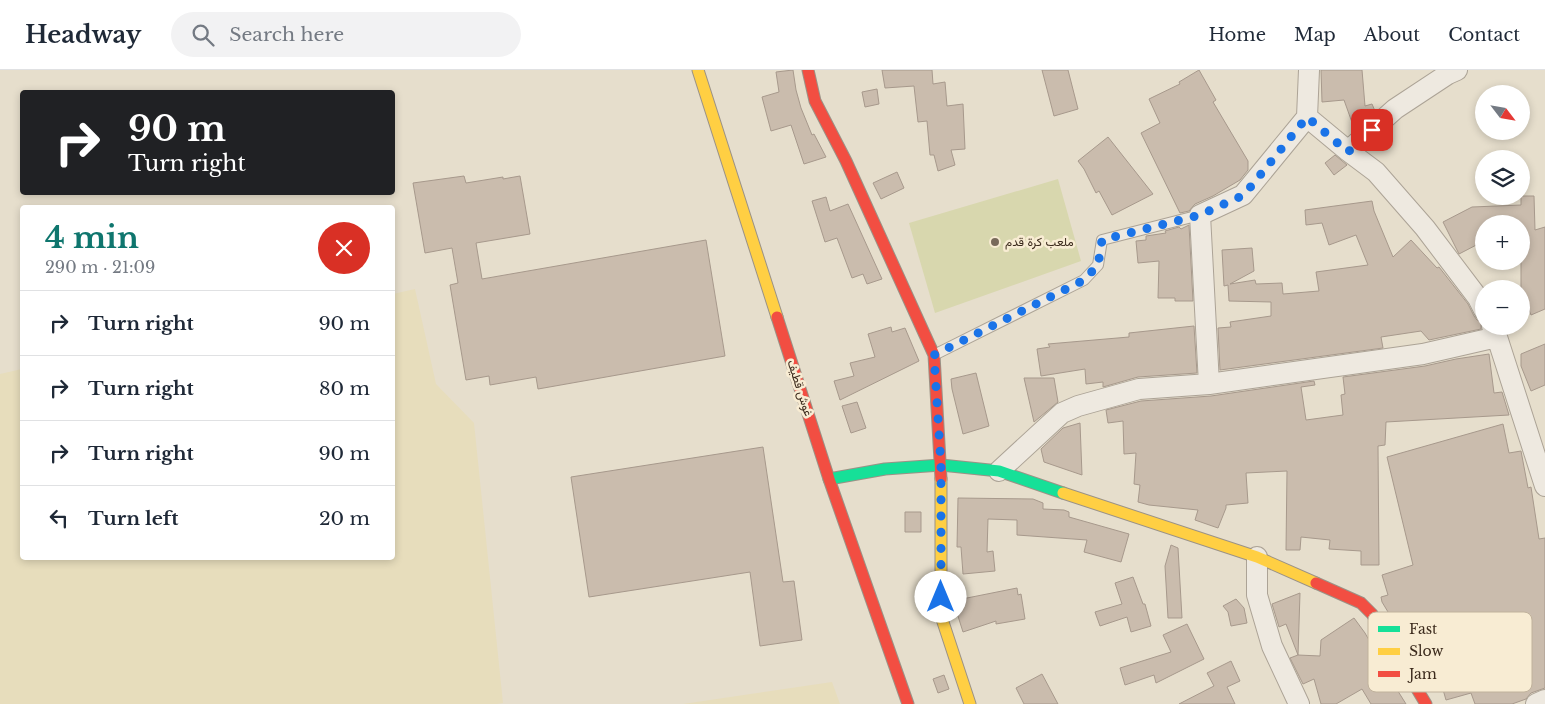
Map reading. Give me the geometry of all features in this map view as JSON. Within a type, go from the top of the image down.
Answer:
[{"type":"street","name":"غوش قطيف","points":[[698,70],[829,479],[908,704]]},
{"type":"street","points":[[808,70],[816,101],[846,161],[934,355],[941,465],[941,616],[970,704]]},
{"type":"street","points":[[1209,384],[1200,215],[1244,195],[1307,117],[1309,70]]},
{"type":"street","points":[[1348,152],[1396,109],[1456,70]]},
{"type":"street","points":[[1307,117],[1348,152],[1376,172],[1425,228],[1475,294]]},
{"type":"street","points":[[999,470],[1062,413],[1078,406],[1140,389],[1209,384],[1424,354],[1484,335]]},
{"type":"street","points":[[1495,335],[1545,486]]},
{"type":"street","points":[[829,479],[886,469],[941,465],[999,470],[1257,558],[1361,602],[1370,612]]},
{"type":"street","points":[[1257,558],[1257,594],[1272,646],[1299,704]]},
{"type":"street","points":[[1418,692],[1426,704]]},
{"type":"street","points":[[1536,704],[1545,700]]},
{"type":"lane","points":[[934,355],[1084,280],[1098,265],[1102,240],[1200,215]]},
{"type":"shaded area","points":[[415,289],[436,384],[474,423],[503,703],[0,704],[0,374],[20,369],[20,560],[395,560],[395,294]]},
{"type":"shaded area","points":[[832,682],[840,704],[683,704]]},
{"type":"green space","name":"ملعب كرة قدم","points":[[1058,179],[1081,261],[935,313],[909,223]]},
{"type":"building","points":[[793,70],[801,108],[812,135],[814,134],[826,157],[804,164],[791,125],[771,131],[762,97],[779,92],[776,72]]},
{"type":"building","points":[[882,70],[932,70],[933,84],[945,82],[947,106],[963,104],[965,149],[951,150],[955,165],[938,171],[934,155],[930,155],[927,121],[918,122],[914,86],[885,88]]},
{"type":"building","points":[[1042,70],[1068,70],[1078,109],[1054,116]]},
{"type":"building","points":[[1199,70],[1216,100],[1213,102],[1248,161],[1248,170],[1240,180],[1195,204],[1189,211],[1180,213],[1141,133],[1160,123],[1149,99],[1180,84],[1179,82]]},
{"type":"building","points":[[1321,70],[1362,70],[1365,106],[1372,104],[1375,111],[1354,128],[1344,100],[1322,102]]},
{"type":"building","points":[[877,89],[879,104],[865,107],[862,92]]},
{"type":"building","points":[[1108,137],[1153,194],[1112,215],[1099,191],[1096,193],[1078,161]]},
{"type":"building","points":[[1335,155],[1347,165],[1334,175],[1325,163]]},
{"type":"building","points":[[897,172],[904,188],[881,199],[873,183]]},
{"type":"building","points":[[464,176],[466,183],[520,176],[530,234],[476,243],[482,279],[706,240],[725,356],[538,389],[536,377],[490,385],[489,376],[466,380],[450,285],[458,283],[452,248],[425,253],[413,183]]},
{"type":"building","points":[[1530,196],[1534,196],[1535,230],[1545,227],[1545,309],[1531,315],[1530,280],[1521,280],[1521,270],[1530,270],[1530,215],[1475,215],[1475,246],[1459,254],[1443,222],[1472,207],[1530,205]]},
{"type":"building","points":[[826,197],[830,211],[848,204],[882,279],[867,284],[863,274],[852,278],[837,238],[825,242],[812,201]]},
{"type":"building","points":[[1372,201],[1374,211],[1393,257],[1411,240],[1437,268],[1439,267],[1468,304],[1475,317],[1475,330],[1429,340],[1421,331],[1381,337],[1383,348],[1220,370],[1218,328],[1231,327],[1230,322],[1271,316],[1271,302],[1229,301],[1228,285],[1224,286],[1222,250],[1252,248],[1254,271],[1230,284],[1255,280],[1256,284],[1282,283],[1283,294],[1319,291],[1316,272],[1368,265],[1356,235],[1329,245],[1322,223],[1306,225],[1305,210]]},
{"type":"building","points":[[1189,225],[1193,301],[1175,301],[1175,298],[1158,298],[1159,261],[1138,263],[1136,241],[1146,240],[1146,236],[1166,233],[1165,231],[1179,227],[1181,229]]},
{"type":"building","points":[[1194,326],[1197,373],[1138,377],[1103,387],[1103,382],[1086,384],[1085,369],[1041,376],[1037,349],[1050,347],[1048,344],[1129,337],[1129,333]]},
{"type":"building","points":[[891,327],[892,332],[905,328],[919,361],[840,400],[834,381],[854,376],[850,363],[875,357],[868,334]]},
{"type":"building","points":[[1545,344],[1545,385],[1531,391],[1521,366],[1521,354]]},
{"type":"building","points":[[1489,354],[1494,393],[1502,392],[1509,415],[1386,422],[1385,445],[1378,446],[1379,565],[1361,565],[1361,551],[1329,549],[1330,540],[1301,537],[1300,550],[1286,550],[1287,471],[1246,473],[1248,503],[1226,505],[1218,528],[1195,520],[1198,510],[1149,505],[1138,502],[1140,485],[1134,484],[1136,453],[1124,454],[1123,421],[1108,423],[1106,410],[1141,401],[1211,396],[1314,381],[1315,385],[1301,387],[1306,420],[1343,415],[1341,395],[1345,394],[1343,377],[1425,366]]},
{"type":"building","points":[[976,373],[989,426],[963,434],[951,379]]},
{"type":"building","points":[[1024,378],[1054,378],[1058,402],[1034,422]]},
{"type":"building","points":[[857,402],[866,428],[851,433],[842,406]]},
{"type":"building","points":[[1080,423],[1082,475],[1044,462],[1041,449],[1063,428]]},
{"type":"building","points":[[1503,424],[1509,453],[1521,451],[1528,488],[1531,487],[1539,539],[1545,538],[1545,688],[1531,693],[1526,699],[1512,704],[1475,704],[1471,693],[1446,700],[1444,692],[1532,692],[1532,612],[1388,612],[1381,597],[1388,595],[1382,575],[1413,565],[1387,457]]},
{"type":"building","points":[[763,447],[783,582],[794,581],[802,640],[760,646],[750,572],[589,597],[571,477]]},
{"type":"building","points":[[958,498],[1033,499],[1043,503],[1043,509],[1064,510],[1069,512],[1069,517],[1129,534],[1121,562],[1084,552],[1087,540],[1017,535],[1017,520],[988,519],[987,552],[993,551],[995,571],[963,574],[961,547],[957,547]]},
{"type":"building","points":[[905,512],[921,512],[921,532],[905,532]]},
{"type":"building","points":[[1171,545],[1178,548],[1182,618],[1168,618],[1165,566]]},
{"type":"building","points":[[1133,577],[1143,604],[1145,604],[1151,626],[1131,632],[1127,617],[1100,626],[1095,612],[1122,604],[1115,583]]},
{"type":"building","points":[[1017,588],[1018,595],[1021,594],[1025,619],[996,624],[996,621],[963,632],[957,613],[957,600]]},
{"type":"building","points":[[1300,593],[1298,655],[1286,624],[1279,627],[1272,604]]},
{"type":"building","points":[[1236,599],[1244,608],[1247,623],[1231,626],[1228,612],[1223,606]]},
{"type":"building","points":[[1354,618],[1368,638],[1368,692],[1398,692],[1406,704],[1371,704],[1362,689],[1336,704],[1321,704],[1314,679],[1303,684],[1290,658],[1298,655],[1320,656],[1321,640]]},
{"type":"building","points":[[1187,624],[1204,659],[1156,683],[1154,675],[1125,685],[1120,668],[1171,652],[1163,635]]},
{"type":"building","points":[[1231,661],[1240,681],[1227,687],[1235,704],[1179,704],[1214,686],[1207,673]]},
{"type":"building","points":[[1042,674],[1058,704],[1024,704],[1016,688]]},
{"type":"building","points":[[944,675],[949,689],[938,693],[933,679]]},
{"type":"traffic: fast","points":[[829,479],[885,469],[941,465],[999,471],[1063,493]]},
{"type":"traffic: slow","points":[[698,70],[777,317]]},
{"type":"traffic: slow","points":[[941,479],[941,616],[970,704]]},
{"type":"traffic: slow","points":[[1063,493],[1257,557],[1316,583]]},
{"type":"traffic: jam","points":[[808,70],[815,101],[846,161],[934,355],[941,479]]},
{"type":"traffic: jam","points":[[777,317],[829,479],[908,704]]},
{"type":"traffic: jam","points":[[1316,583],[1361,603],[1370,612]]},
{"type":"traffic: jam","points":[[1419,692],[1426,704]]},
{"type":"place","name":"ملعب كرة قدم","points":[[995,242]]},
{"type":"route","points":[[941,597],[941,465],[934,355],[1084,280],[1098,265],[1102,240],[1200,215],[1244,195],[1307,117],[1348,152],[1372,130]]}]
